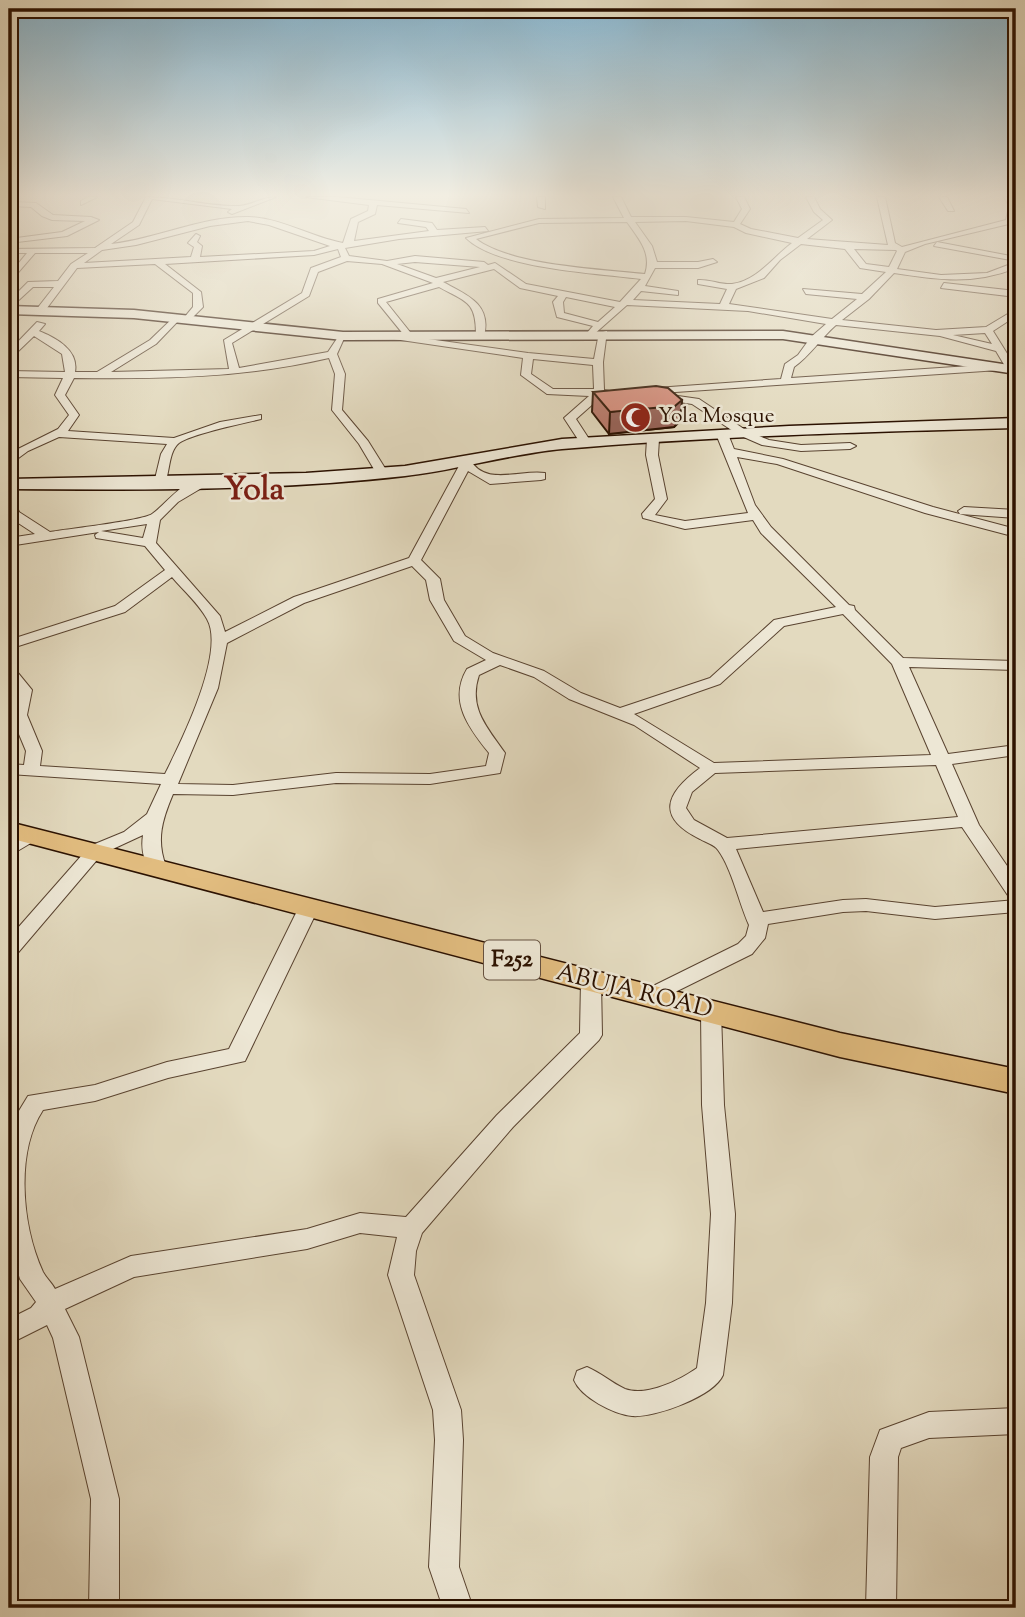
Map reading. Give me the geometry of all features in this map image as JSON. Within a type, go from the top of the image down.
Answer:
[{"type":"main road","points":[[10,303],[47,310],[182,319],[343,336],[598,330],[753,334],[814,339],[1011,371]]},
{"type":"main road","points":[[14,484],[160,483],[177,491],[201,483],[423,469],[527,447],[585,442],[851,426],[1011,423]]},
{"type":"main road","name":"ABUJA ROAD","points":[[16,839],[96,850],[840,1045],[1016,1082]]},
{"type":"street","points":[[9,357],[32,332],[69,272]]},
{"type":"street","points":[[101,374],[153,342],[198,307],[197,292],[172,272]]},
{"type":"street","points":[[235,371],[227,342],[306,294],[313,272]]},
{"type":"street","points":[[411,272],[437,283],[480,307],[481,334]]},
{"type":"street","points":[[410,336],[381,301],[390,295],[415,293],[473,272]]},
{"type":"street","points":[[506,272],[518,285],[562,296],[622,304],[724,306],[936,333],[998,348],[1016,348]]},
{"type":"street","points":[[612,272],[647,277]]},
{"type":"street","points":[[585,442],[570,418],[598,393],[598,330],[640,288],[649,272]]},
{"type":"street","points":[[701,282],[732,287],[759,278],[764,272]]},
{"type":"street","points":[[785,382],[789,366],[802,357],[814,339],[866,297],[891,272]]},
{"type":"street","points":[[895,272],[930,277],[994,275],[997,272]]},
{"type":"street","points":[[959,276],[965,281],[962,289]]},
{"type":"street","points":[[10,303],[31,284],[60,284]]},
{"type":"street","points":[[944,286],[1016,294]]},
{"type":"street","points":[[724,306],[732,287]]},
{"type":"street","points":[[640,288],[675,293]]},
{"type":"street","points":[[806,291],[866,297]]},
{"type":"street","points":[[562,296],[558,302],[560,315],[598,330]]},
{"type":"street","points":[[936,333],[988,330],[1016,312]]},
{"type":"street","points":[[528,356],[526,375],[544,389],[598,393],[914,373],[1011,371],[988,330]]},
{"type":"street","points":[[14,484],[9,464],[22,450],[58,434],[71,422],[74,415],[60,395],[71,374],[65,352],[48,338],[32,332]]},
{"type":"street","points":[[9,374],[235,371],[289,366],[332,354],[343,336]]},
{"type":"street","points":[[390,336],[528,356],[598,362]]},
{"type":"street","points":[[332,354],[340,374],[337,410],[364,443],[382,473]]},
{"type":"street","points":[[914,355],[914,373]]},
{"type":"street","points":[[699,387],[690,394],[695,401],[743,433],[766,443],[850,446]]},
{"type":"street","points":[[619,393],[695,401]]},
{"type":"street","points":[[58,434],[175,440],[224,424],[257,417]]},
{"type":"street","points":[[722,434],[749,505],[766,530],[849,609],[899,662],[969,821],[1016,893]]},
{"type":"street","points":[[653,439],[652,455],[661,499],[648,514],[649,518],[685,525],[757,516]]},
{"type":"street","points":[[160,483],[167,454],[175,440]]},
{"type":"street","points":[[785,464],[788,445]]},
{"type":"street","points":[[729,452],[785,464],[929,510],[1016,533]]},
{"type":"street","points":[[220,640],[299,600],[414,561],[465,462],[490,480],[541,476]]},
{"type":"street","points":[[149,543],[154,519],[177,491]]},
{"type":"street","points":[[9,502],[13,514],[50,537]]},
{"type":"street","points":[[929,510],[1016,514]]},
{"type":"street","points":[[9,542],[81,533],[154,519]]},
{"type":"street","points":[[81,533],[149,543],[215,619],[220,640],[210,688],[171,784],[154,817],[150,847],[157,866]]},
{"type":"street","points":[[414,561],[433,579],[436,600],[453,623],[458,638],[500,660],[539,674],[575,696],[621,713],[711,768],[944,760],[1016,750]]},
{"type":"street","points":[[9,645],[120,610],[173,570]]},
{"type":"street","points":[[621,713],[715,681],[779,623],[849,609]]},
{"type":"street","points":[[9,769],[233,790],[337,778],[430,779],[490,771],[494,769],[497,753],[476,724],[466,706],[464,694],[472,672],[500,660]]},
{"type":"street","points":[[899,662],[1016,665]]},
{"type":"street","points":[[9,671],[24,690],[19,716],[34,751],[31,771]]},
{"type":"street","points":[[711,768],[684,790],[679,802],[681,816],[695,832],[724,844],[969,821]]},
{"type":"street","points":[[9,950],[96,850],[130,836],[154,817]]},
{"type":"street","points":[[650,996],[745,950],[754,938],[759,925],[724,844]]},
{"type":"street","points":[[756,919],[843,906],[866,905],[934,913],[1016,906]]},
{"type":"street","points":[[104,1608],[105,1499],[66,1337],[50,1304],[33,1279],[16,1228],[13,1156],[31,1108],[46,1100],[95,1093],[166,1070],[237,1055],[309,907]]},
{"type":"street","points":[[458,1608],[444,1567],[449,1440],[447,1410],[401,1275],[404,1251],[412,1228],[505,1121],[591,1035],[591,981]]},
{"type":"street","points":[[587,1380],[627,1403],[640,1404],[700,1383],[710,1375],[719,1303],[723,1214],[713,1105],[711,1012]]},
{"type":"street","points":[[9,1332],[40,1316],[50,1304],[131,1267],[307,1239],[360,1223],[412,1228]]},
{"type":"street","points":[[881,1608],[884,1457],[890,1439],[929,1425],[1016,1421]]},
{"type":"building","points":[[656,386],[668,388],[682,400],[675,406],[610,412],[593,392]]},
{"type":"place","name":"Yola Mosque","points":[[635,417]]},
{"type":"district","name":"Yola","points":[[254,491]]}]
